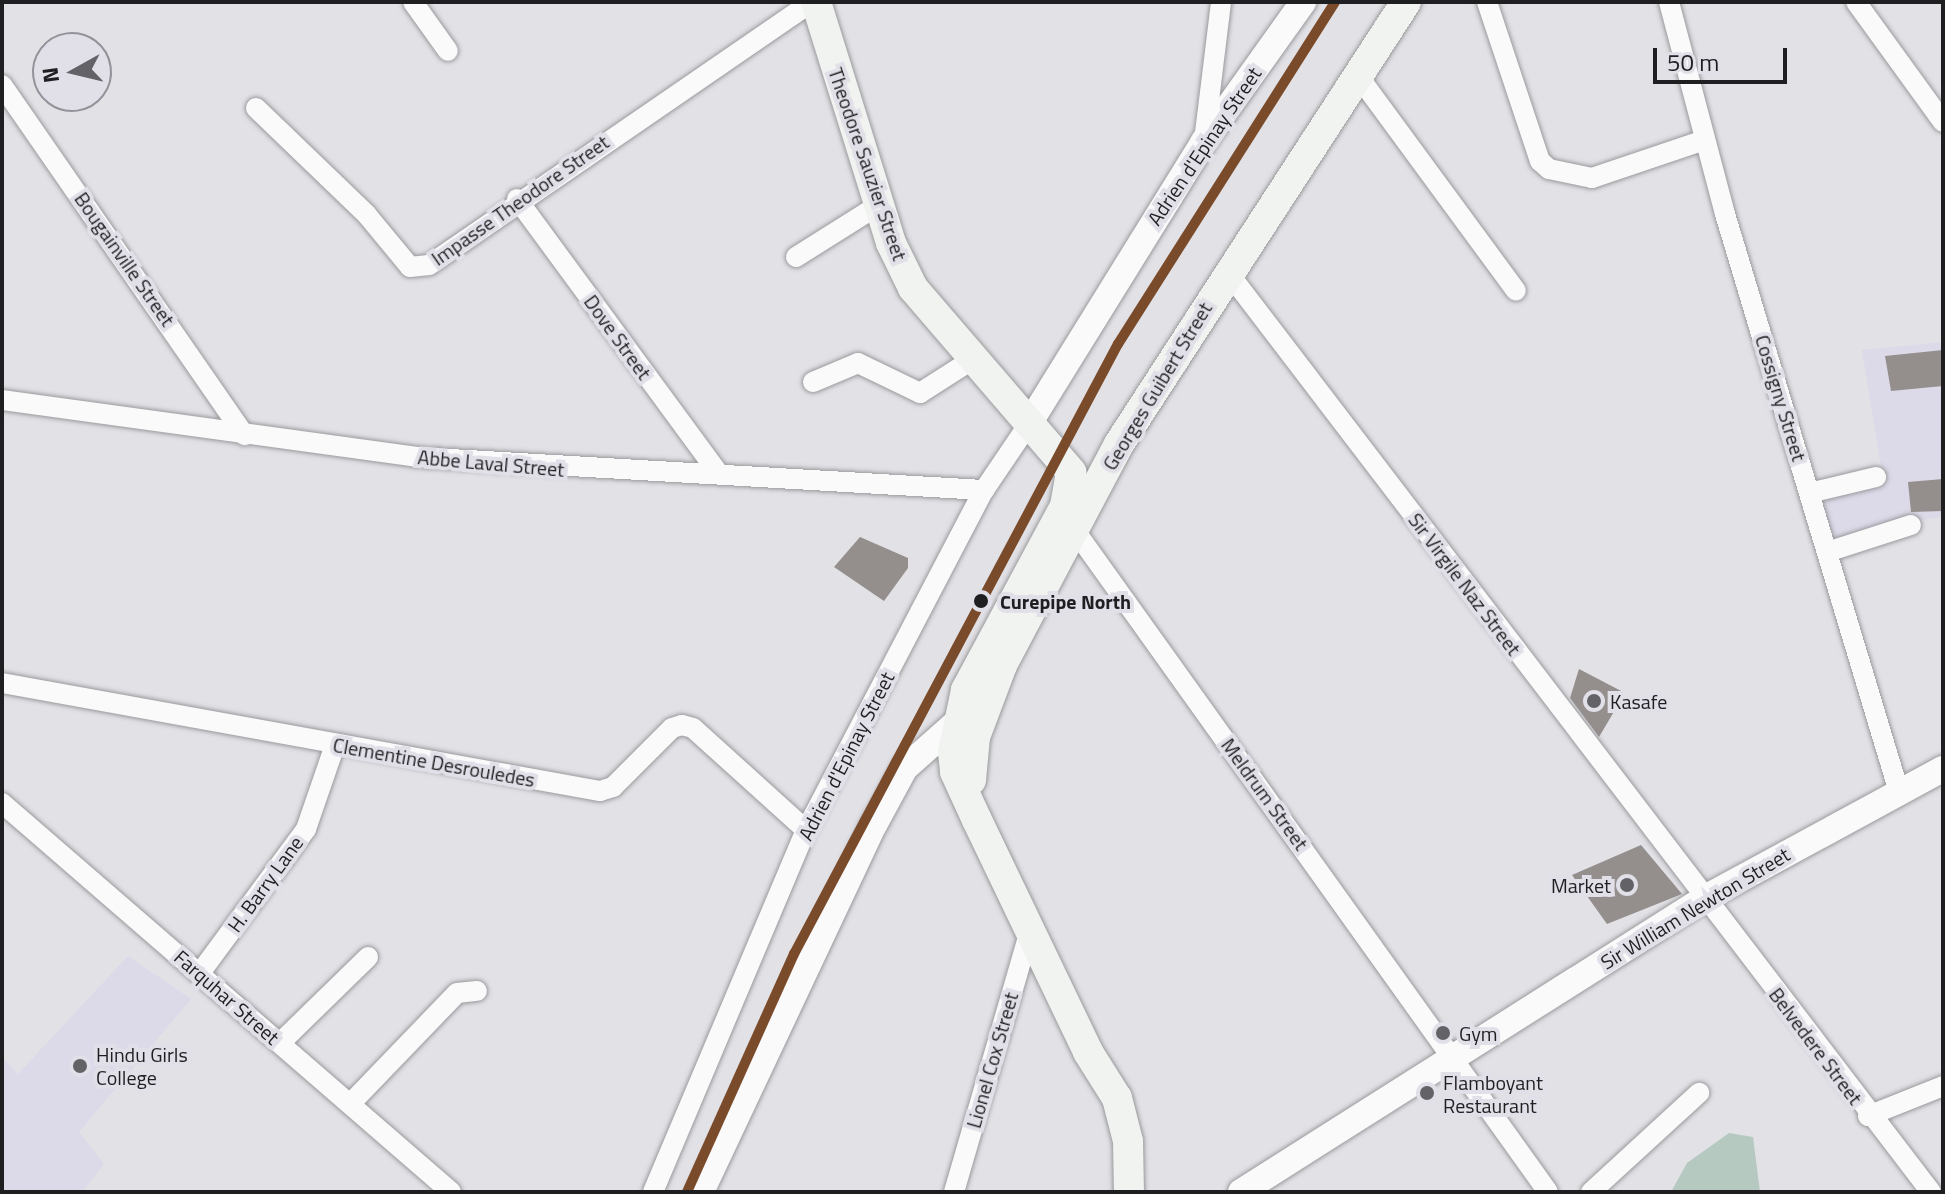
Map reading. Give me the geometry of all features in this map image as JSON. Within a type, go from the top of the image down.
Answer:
[{"type":"main road","name":"Theodore Sauzier Street","points":[[814,2],[880,204],[913,288],[970,361],[1030,422],[1071,472],[1071,519]]},
{"type":"main road","name":"Georges Guibert Street","points":[[1129,1192],[1128,1141],[1117,1098],[1088,1052],[955,772],[955,723],[976,668],[1227,271],[1406,2]]},
{"type":"main road","name":"Georges Guibert Street","points":[[970,798],[975,737],[1002,665],[1071,519]]},
{"type":"street","points":[[413,2],[448,51]]},
{"type":"street","name":"Impasse Theodore Street","points":[[256,108],[367,215],[410,267],[429,265],[517,199],[814,2]]},
{"type":"street","points":[[1204,141],[1221,2]]},
{"type":"street","name":"Adrien d'Epinay Street","points":[[653,1192],[806,830],[984,490],[1030,422],[1204,141],[1303,2]]},
{"type":"street","points":[[1487,2],[1540,161],[1549,169],[1592,178],[1704,140]]},
{"type":"street","name":"Cossigny Street","points":[[1669,2],[1704,140],[1899,792]]},
{"type":"street","points":[[1856,2],[1943,122]]},
{"type":"street","points":[[1356,73],[1516,291]]},
{"type":"street","name":"Bougainville Street","points":[[2,85],[244,435]]},
{"type":"street","name":"Dove Street","points":[[517,199],[719,474]]},
{"type":"street","points":[[796,257],[880,204]]},
{"type":"street","name":"Sir Virgile Naz Street","points":[[1227,271],[1705,898]]},
{"type":"street","points":[[813,382],[858,363],[920,393],[970,361]]},
{"type":"street","name":"Abbe Laval Street","points":[[2,400],[416,457],[984,490]]},
{"type":"street","points":[[1809,493],[1876,477]]},
{"type":"street","name":"Meldrum Street","points":[[1071,519],[1548,1192]]},
{"type":"street","points":[[1827,552],[1911,525]]},
{"type":"street","points":[[701,1192],[874,825],[919,753],[955,723],[1002,665]]},
{"type":"street","name":"Clementine Desrouledes","points":[[2,683],[600,791],[613,787],[682,725],[693,728],[806,830]]},
{"type":"street","name":"H. Barry Lane","points":[[200,973],[306,829],[335,745]]},
{"type":"street","points":[[919,753],[955,772]]},
{"type":"street","name":"Sir William Newton Street","points":[[1241,1192],[1705,898],[1943,769]]},
{"type":"street","name":"Farquhar Street","points":[[2,803],[352,1102],[451,1192]]},
{"type":"street","name":"Belvedere Street","points":[[1705,898],[1868,1116],[1931,1192]]},
{"type":"street","name":"Lionel Cox Street","points":[[954,1192],[1031,927]]},
{"type":"street","points":[[280,1043],[368,957]]},
{"type":"street","points":[[352,1102],[457,993],[477,991]]},
{"type":"street","points":[[1868,1116],[1943,1086]]},
{"type":"street","points":[[1591,1192],[1699,1093]]},
{"type":"shaded area","points":[[1943,342],[1943,517],[1906,522],[1831,545],[1815,496],[1883,479],[1862,350]]},
{"type":"shaded area","name":"Hindu Girls College","points":[[128,956],[191,999],[79,1132],[104,1164],[82,1192],[2,1192],[2,1057],[18,1074]]},
{"type":"green space","points":[[1729,1133],[1753,1137],[1760,1192],[1671,1192],[1687,1163]]},
{"type":"building","points":[[1943,350],[1943,386],[1891,391],[1885,356]]},
{"type":"building","points":[[1943,479],[1943,511],[1911,512],[1908,482]]},
{"type":"building","points":[[860,537],[908,558],[908,568],[884,601],[834,567]]},
{"type":"building","name":"Kasafe","points":[[1579,669],[1625,693],[1599,737],[1570,698]]},
{"type":"building","name":"Market","points":[[1641,845],[1682,894],[1607,924],[1572,875]]},
{"type":"transit line","points":[[687,1192],[794,954],[1118,344],[1335,2]]},
{"type":"place","name":"Curepipe North","points":[[981,601]]},
{"type":"place","name":"Kasafe","points":[[1594,701]]},
{"type":"place","name":"Market","points":[[1627,885]]},
{"type":"place","name":"Gym","points":[[1443,1033]]},
{"type":"place","name":"Hindu Girls College","points":[[80,1066]]},
{"type":"place","name":"Flamboyant Restaurant","points":[[1427,1093]]}]
